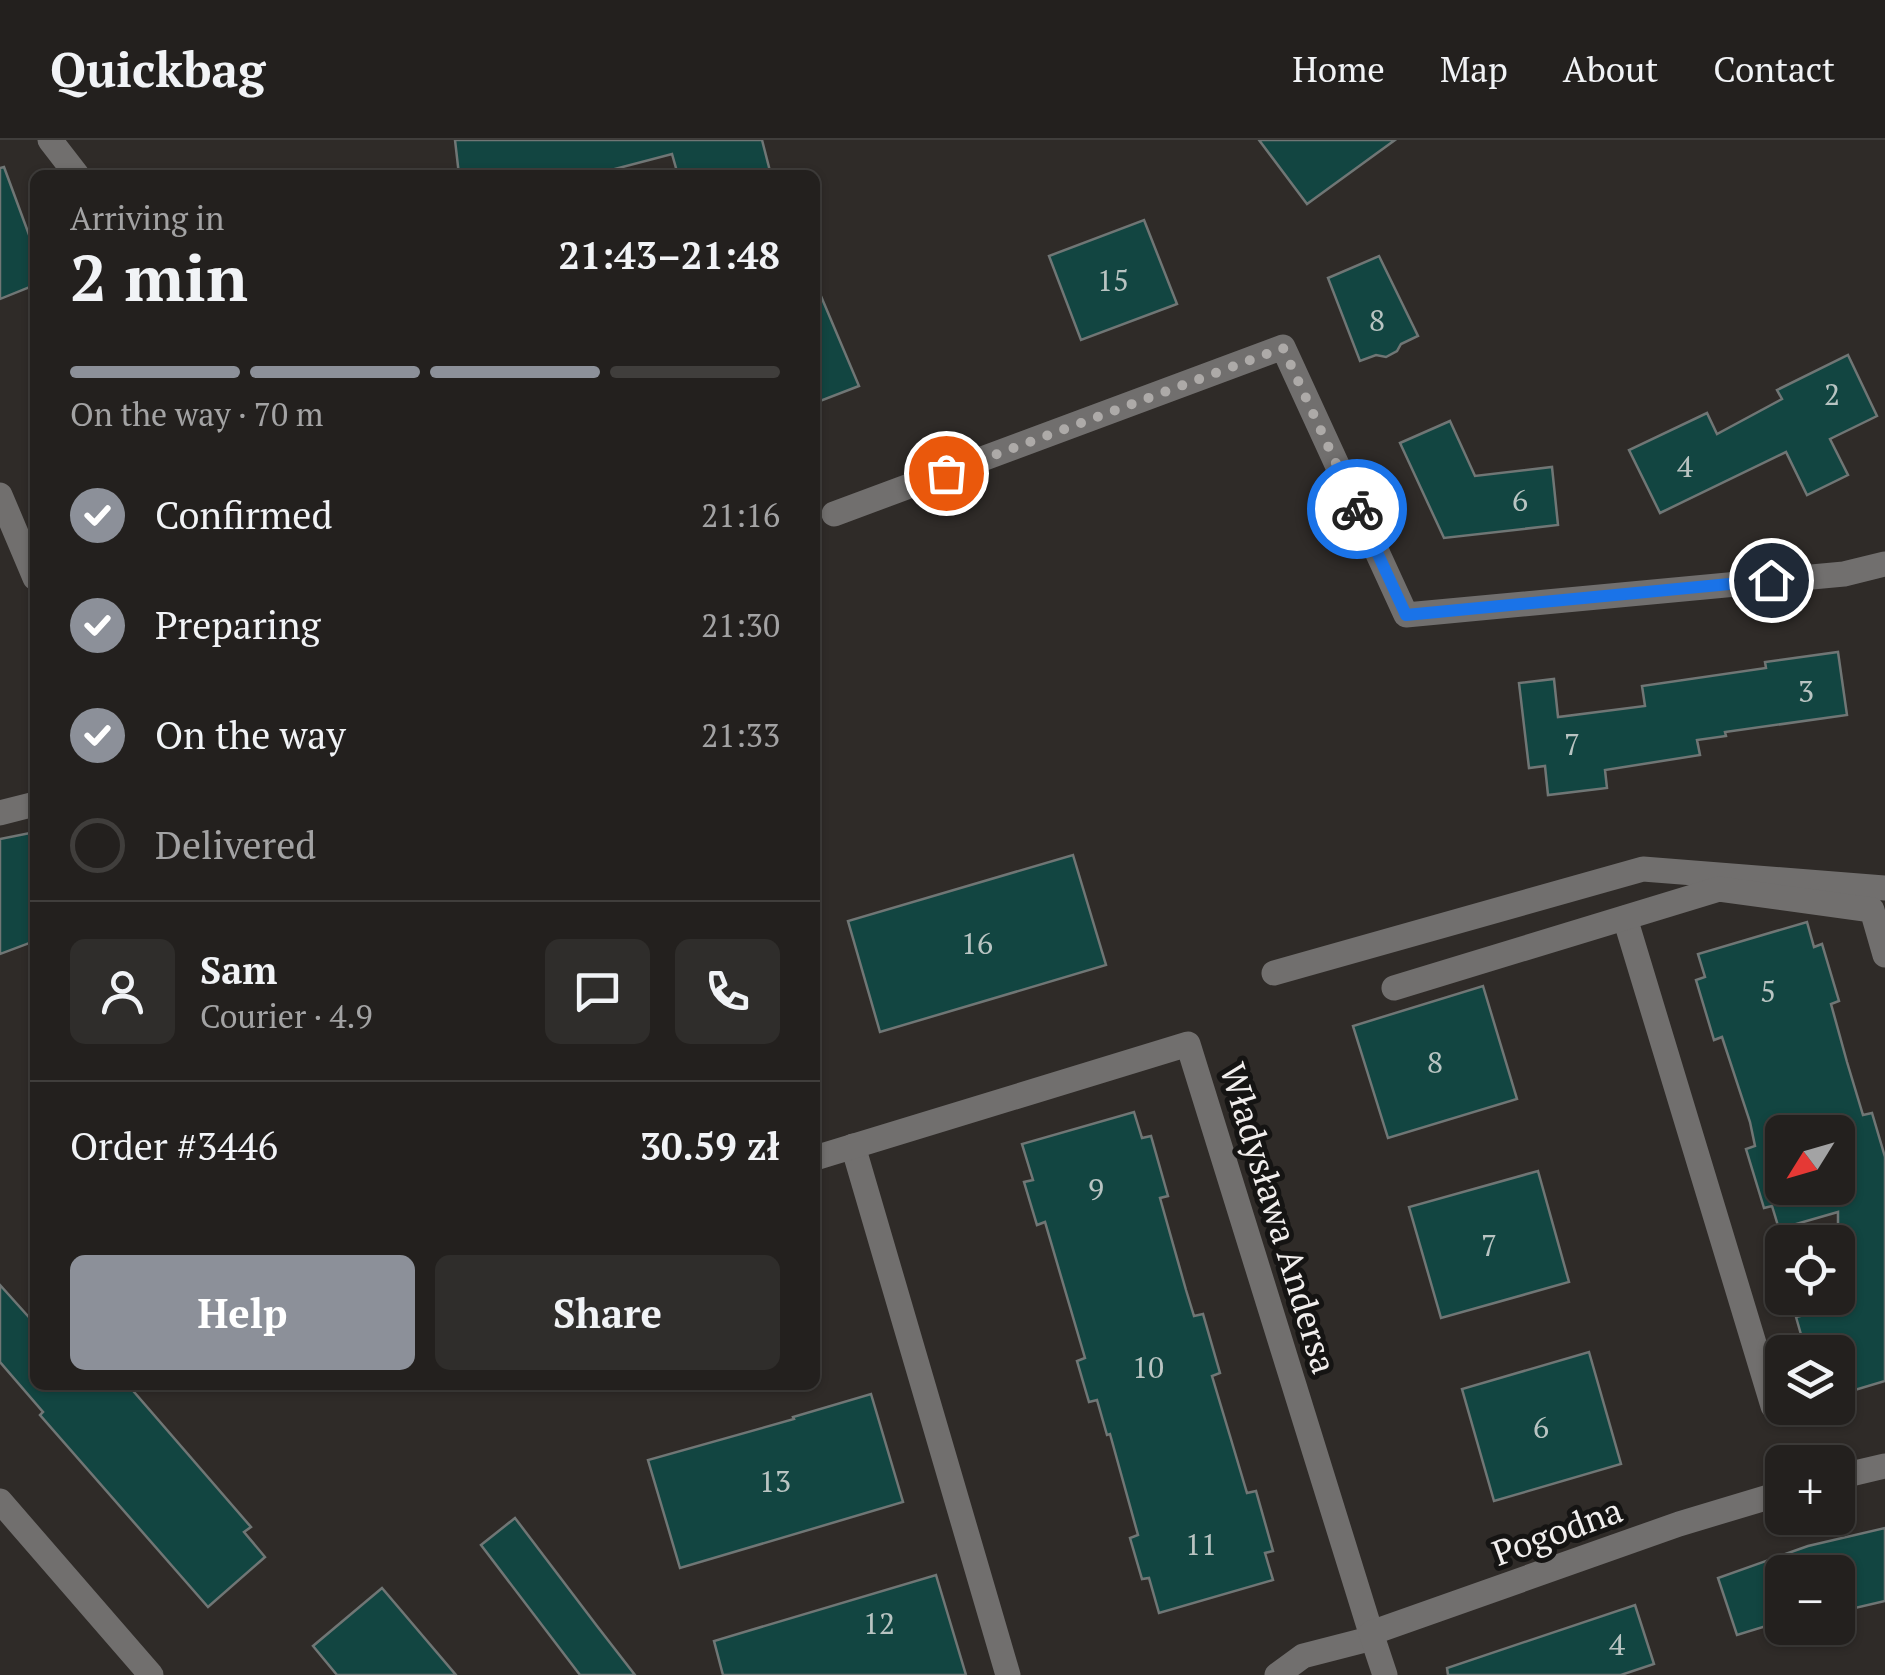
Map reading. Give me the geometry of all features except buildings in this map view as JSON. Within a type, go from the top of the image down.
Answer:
[{"type":"street","points":[[50,140],[73,170]]},
{"type":"street","points":[[834,514],[1283,348],[1406,615],[1844,574],[1885,564]]},
{"type":"street","points":[[0,495],[30,566]]},
{"type":"street","points":[[0,813],[30,805]]},
{"type":"street","points":[[1274,973],[1643,869],[1885,888]]},
{"type":"street","points":[[1394,988],[1719,889],[1872,910],[1885,955]]},
{"type":"street","points":[[1626,918],[1765,1383]]},
{"type":"street","name":"Władysława Andersa","points":[[820,1156],[1188,1044],[1373,1640]]},
{"type":"street","points":[[853,1146],[1008,1675]]},
{"type":"street","points":[[1855,1473],[1885,1466]]},
{"type":"street","name":"Pogodna","points":[[1373,1640],[1679,1524],[1765,1499]]},
{"type":"street","points":[[0,1501],[146,1673]]},
{"type":"street","points":[[1277,1675],[1302,1656],[1373,1640],[1385,1675]]},
{"type":"way so far","points":[[946,473],[1283,348],[1357,509]]},
{"type":"route","points":[[1357,509],[1406,615],[1771,580]]}]
